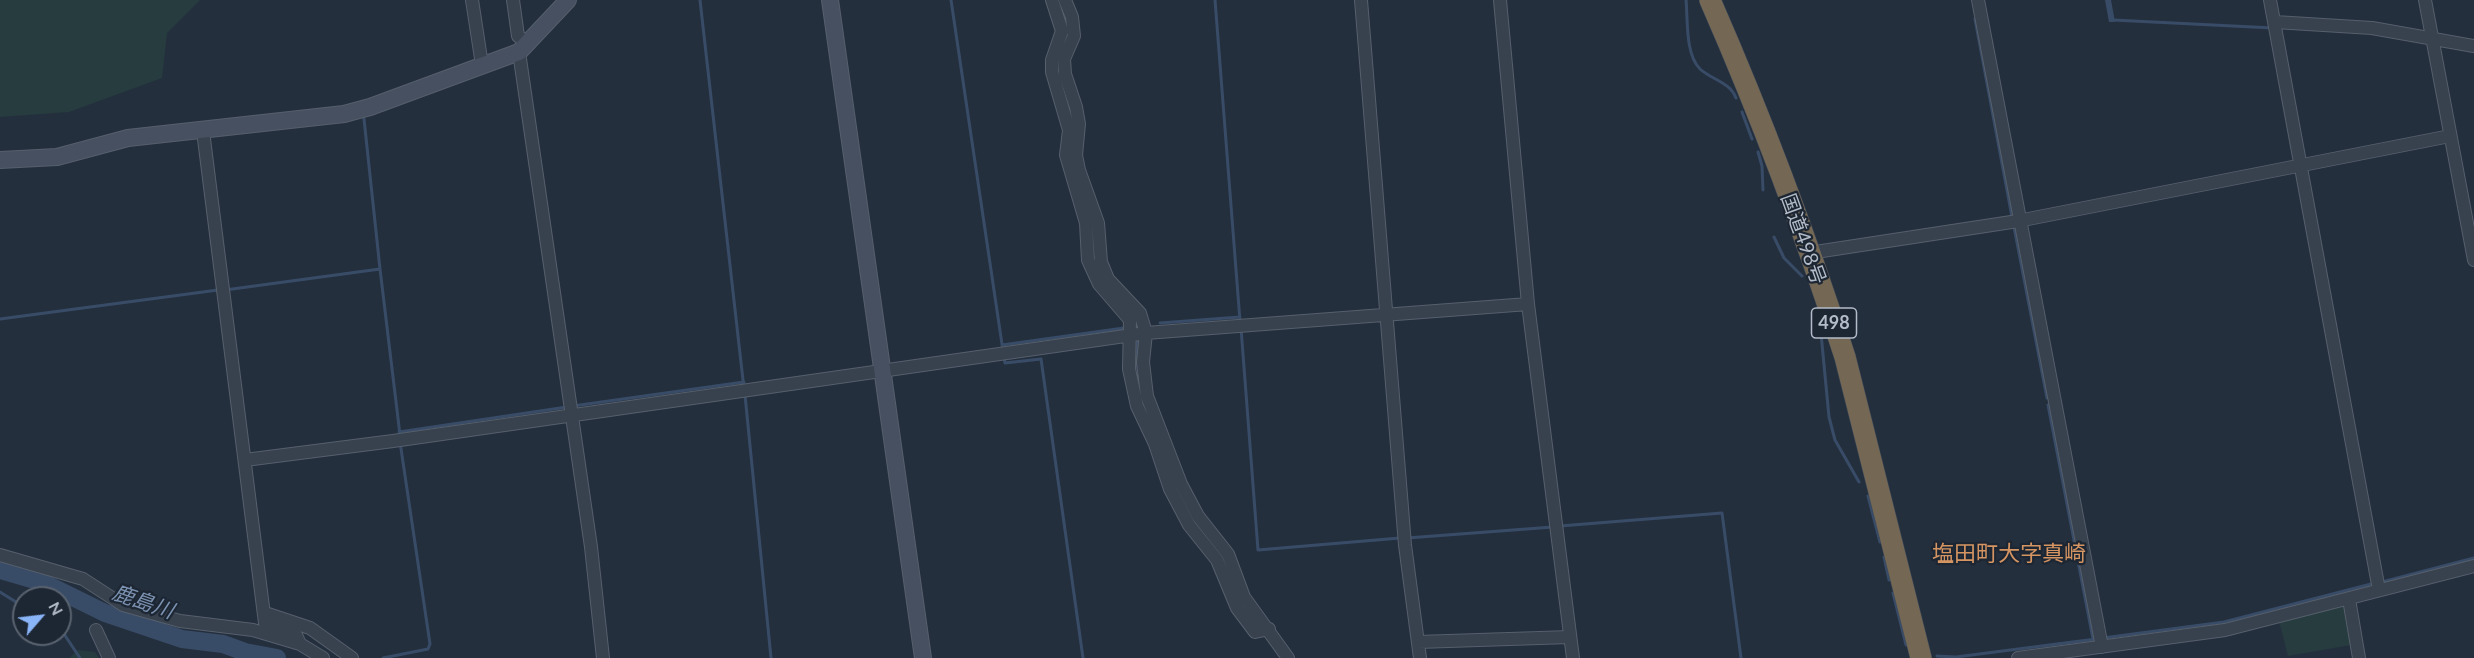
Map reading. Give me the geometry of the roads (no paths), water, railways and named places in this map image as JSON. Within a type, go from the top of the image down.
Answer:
[{"type":"highway","name":"国道498号","points":[[1710,0],[1809,254],[1845,357],[1921,658]]},
{"type":"street","points":[[472,0],[482,65]]},
{"type":"street","points":[[513,0],[519,36],[524,48],[603,658]]},
{"type":"street","points":[[0,160],[57,157],[128,138],[344,114],[524,48],[568,0]]},
{"type":"street","points":[[830,0],[923,658]]},
{"type":"street","points":[[1052,0],[1062,31],[1052,60],[1052,72],[1068,130],[1066,155],[1086,222],[1088,260],[1098,284],[1130,320],[1131,387],[1170,489],[1190,525],[1217,560],[1237,608],[1255,632],[1269,629]]},
{"type":"street","points":[[1065,0],[1072,17],[1074,36],[1064,59],[1065,74],[1079,124],[1076,155],[1098,223],[1101,262],[1108,279],[1140,313],[1146,333],[1143,362],[1147,396],[1180,484],[1198,516],[1228,554],[1244,597],[1288,658]]},
{"type":"street","points":[[1361,0],[1405,538],[1420,658]]},
{"type":"street","points":[[1500,0],[1528,304],[1573,658]]},
{"type":"street","points":[[1978,0],[2018,221],[2102,647]]},
{"type":"street","points":[[2270,0],[2379,590]]},
{"type":"street","points":[[2425,0],[2474,260]]},
{"type":"street","points":[[2274,22],[2372,28],[2474,45]]},
{"type":"street","points":[[203,131],[265,623],[296,635],[300,644]]},
{"type":"street","points":[[1809,254],[2018,221],[2450,136]]},
{"type":"street","points":[[245,460],[407,439],[571,410],[737,393],[1146,333],[1528,304]]},
{"type":"street","points":[[0,555],[83,579],[123,605],[180,621],[253,630],[300,644],[323,658]]},
{"type":"street","points":[[2018,658],[2064,655],[2102,647],[2225,630],[2474,566]]},
{"type":"street","points":[[2349,599],[2359,658]]},
{"type":"street","points":[[265,613],[310,628],[352,658]]},
{"type":"street","points":[[96,630],[109,658]]},
{"type":"street","points":[[1418,642],[1570,637]]},
{"type":"water","points":[[2105,0],[2111,0],[2115,22],[2109,22]]},
{"type":"waterway","points":[[700,0],[744,389]]},
{"type":"waterway","points":[[951,0],[1003,351]]},
{"type":"waterway","points":[[1215,0],[1240,321]]},
{"type":"waterway","points":[[1686,0],[1687,27],[1695,63],[1705,73],[1730,88],[1736,98]]},
{"type":"waterway","points":[[1975,19],[2012,217]]},
{"type":"waterway","points":[[2113,20],[2273,28]]},
{"type":"waterway","points":[[1062,87],[1068,100]]},
{"type":"waterway","points":[[1742,112],[1752,139]]},
{"type":"waterway","points":[[364,119],[380,269]]},
{"type":"waterway","points":[[1758,152],[1762,166],[1763,190]]},
{"type":"waterway","points":[[1092,222],[1096,264]]},
{"type":"waterway","points":[[2014,227],[2047,398]]},
{"type":"waterway","points":[[1774,237],[1784,258],[1802,276]]},
{"type":"waterway","points":[[225,290],[380,269],[400,435]]},
{"type":"waterway","points":[[0,319],[218,290]]},
{"type":"waterway","points":[[1160,323],[1240,317]]},
{"type":"waterway","points":[[1820,323],[1829,417],[1835,440],[1859,482]]},
{"type":"waterway","points":[[1002,345],[1124,328]]},
{"type":"waterway","points":[[1241,328],[1258,550],[1400,538]]},
{"type":"waterway","points":[[1135,370],[1138,337]]},
{"type":"waterway","points":[[1004,358],[1005,363],[1041,359],[1083,658]]},
{"type":"waterway","points":[[573,406],[744,382]]},
{"type":"waterway","points":[[745,395],[771,658]]},
{"type":"waterway","points":[[2048,405],[2093,639]]},
{"type":"waterway","points":[[399,432],[567,407]]},
{"type":"waterway","points":[[383,658],[428,649],[430,644],[400,442]]},
{"type":"waterway","points":[[1868,496],[1880,542]]},
{"type":"waterway","points":[[1560,526],[1722,513],[1741,658]]},
{"type":"waterway","points":[[1407,538],[1553,527]]},
{"type":"waterway","points":[[1884,557],[1889,580]]},
{"type":"waterway","points":[[2382,582],[2474,558]]},
{"type":"waterway","name":"鹿島川","points":[[0,570],[42,582],[105,613],[182,639],[223,644],[245,652],[277,658]]},
{"type":"waterway","points":[[2103,638],[2224,622],[2375,583]]},
{"type":"waterway","points":[[0,592],[12,600]]},
{"type":"waterway","points":[[1893,593],[1906,645]]},
{"type":"waterway","points":[[1937,656],[1956,657],[2096,639]]},
{"type":"waterway","points":[[72,646],[80,658]]},
{"type":"district","name":"塩田町大字真崎","points":[[2009,554]]}]
